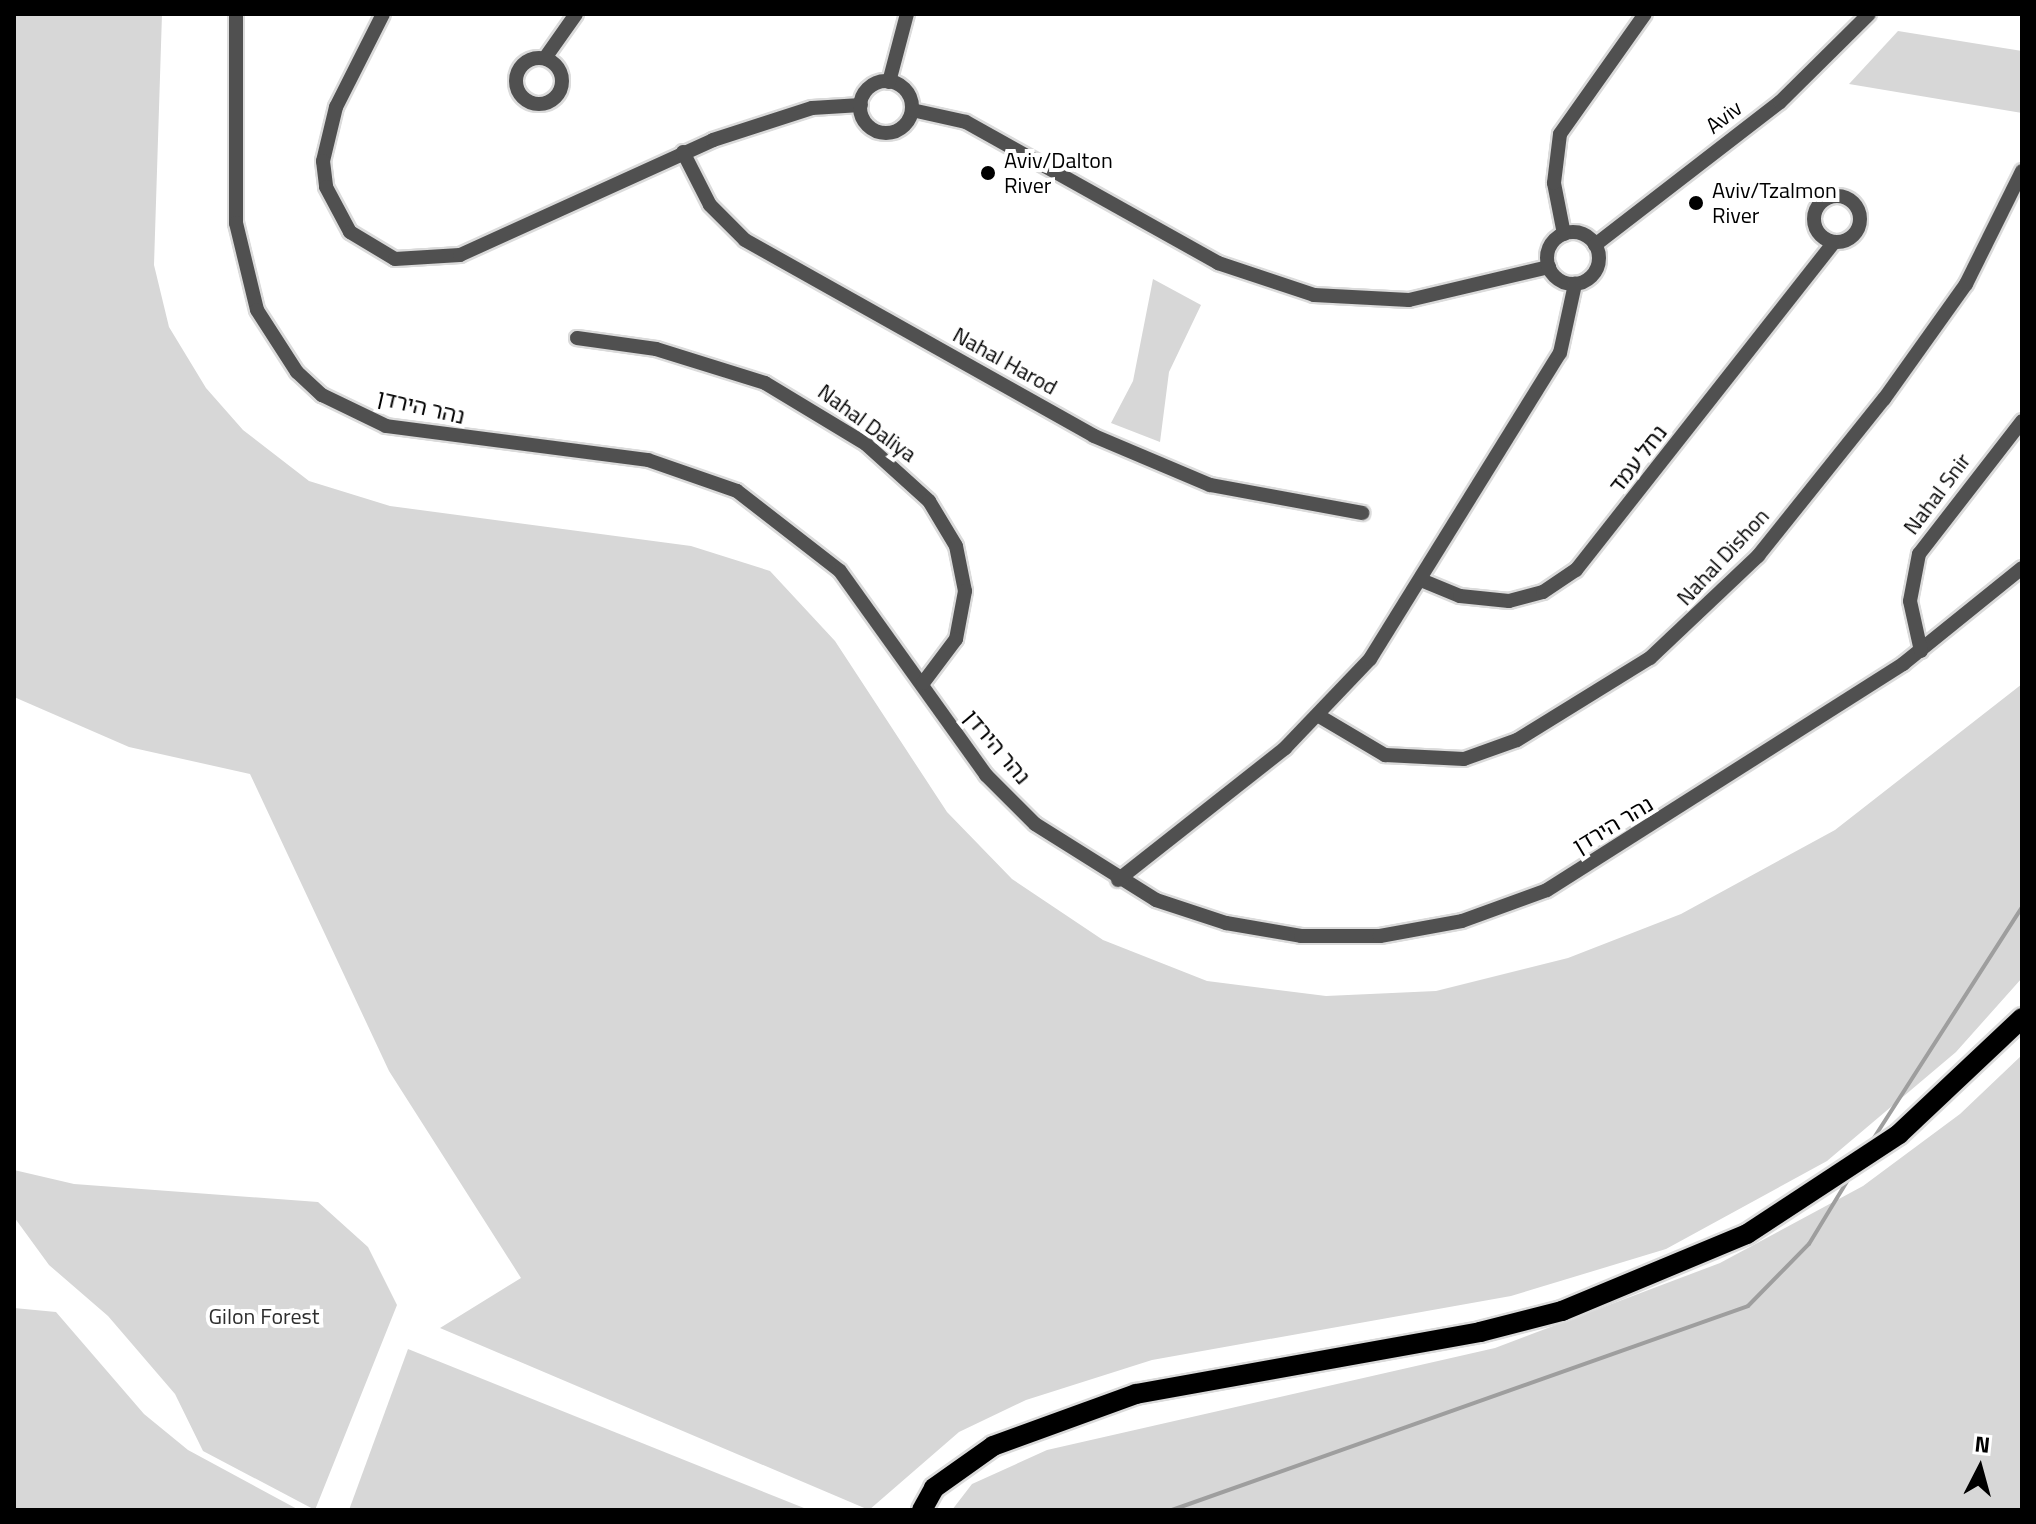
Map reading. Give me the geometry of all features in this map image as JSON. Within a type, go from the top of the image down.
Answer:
[{"type":"main road","points":[[922,1510],[934,1488],[993,1446],[1122,1398],[1508,1325],[1562,1311],[1747,1234],[1899,1134],[2022,1018]]},
{"type":"street","name":"נהר הירדן","points":[[236,14],[236,223],[257,310],[297,372],[322,395],[386,426],[648,460],[737,491],[840,571],[986,775],[1035,824],[1118,880],[1226,923],[1301,936],[1380,936],[1462,921],[1547,890],[1632,841],[1921,651],[2022,568]]},
{"type":"street","points":[[383,14],[336,107],[323,161],[335,211],[370,249],[426,261],[460,255],[683,152],[789,113],[861,105]]},
{"type":"street","points":[[545,58],[576,14]]},
{"type":"street","points":[[889,82],[907,14]]},
{"type":"street","points":[[1564,234],[1554,183],[1560,134],[1645,14]]},
{"type":"street","name":"Aviv","points":[[1595,245],[1780,102],[1869,14]]},
{"type":"street","points":[[889,82],[906,91],[912,110],[903,128],[883,133],[866,124],[861,105],[870,87],[889,82]]},
{"type":"street","points":[[912,110],[966,122],[1218,263],[1314,295],[1409,300],[1549,267],[1575,284]]},
{"type":"street","name":"Nahal Harod","points":[[683,152],[710,205],[755,246],[1094,436],[1210,485],[1362,513]]},
{"type":"street","name":"Nahal Dishon","points":[[1319,716],[1385,755],[1464,759],[1517,740],[1650,658],[1758,556],[1865,423],[1959,295],[2022,171]]},
{"type":"street","points":[[1118,880],[1319,716],[1370,659],[1421,580],[1495,448],[1560,353],[1575,284],[1597,269],[1595,245],[1580,233],[1564,234],[1550,247],[1549,267]]},
{"type":"street","name":"נחל עמד","points":[[1421,580],[1468,598],[1509,601],[1543,592],[1576,570],[1834,242]]},
{"type":"street","name":"Nahal Daliya","points":[[577,338],[656,349],[765,383],[866,444],[929,501],[956,546],[965,591],[956,639],[923,683]]},
{"type":"street","name":"Nahal Snir","points":[[1921,651],[1910,601],[1919,554],[2022,421]]},
{"type":"green space","points":[[14,14],[162,14],[154,265],[169,327],[206,388],[243,430],[309,481],[390,506],[691,546],[770,571],[835,641],[947,812],[1012,879],[1103,940],[1207,981],[1326,996],[1436,991],[1568,958],[1681,914],[1835,830],[2022,684],[2022,978],[1956,1052],[1827,1161],[1666,1249],[1511,1296],[1152,1360],[1026,1400],[959,1432],[869,1510],[440,1328],[521,1278],[389,1071],[250,774],[129,747],[14,697]]},
{"type":"green space","points":[[1898,31],[2022,51],[2022,113],[1849,84]]},
{"type":"green space","points":[[1153,279],[1201,305],[1169,372],[1160,442],[1111,423],[1133,381]]},
{"type":"green space","points":[[2022,1055],[2022,1510],[952,1510],[972,1484],[1047,1450],[1495,1348],[1720,1263],[1863,1186],[1960,1114]]},
{"type":"green space","name":"Gilon Forest","points":[[14,1170],[74,1184],[318,1202],[368,1247],[397,1305],[315,1510],[203,1451],[175,1394],[108,1316],[49,1265],[14,1217]]},
{"type":"green space","points":[[14,1308],[56,1312],[144,1414],[188,1450],[299,1510],[14,1510]]},
{"type":"green space","points":[[408,1349],[809,1510],[349,1510]]},
{"type":"waterway","points":[[1870,1144],[2022,907]]},
{"type":"waterway","points":[[1172,1510],[1748,1306],[1809,1244],[1851,1175]]},
{"type":"place","name":"Aviv/Dalton River","points":[[988,173]]},
{"type":"place","name":"Aviv/Tzalmon River","points":[[1696,203]]}]
